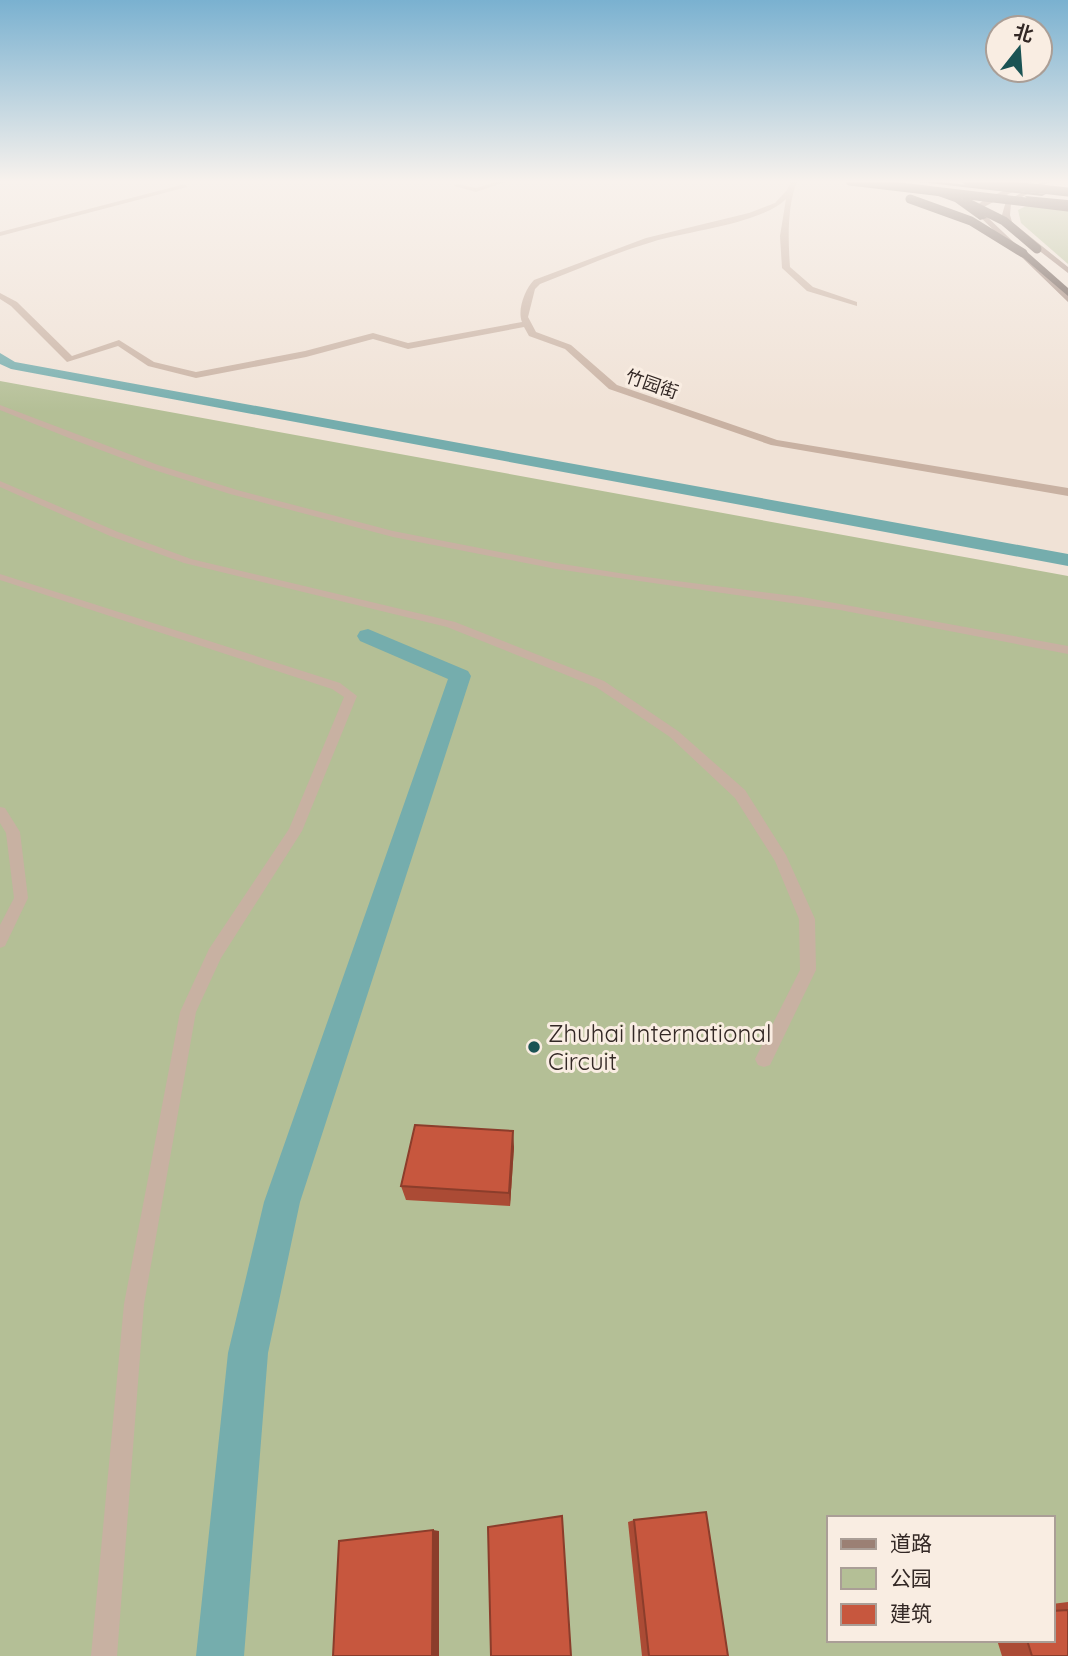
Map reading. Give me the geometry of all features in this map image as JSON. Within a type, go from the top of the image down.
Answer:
[{"type":"highway","points":[[1029,258],[1068,293]]},
{"type":"highway","points":[[1050,258],[1068,274]]},
{"type":"street","points":[[0,296],[14,304],[70,360],[119,343],[151,364],[196,375],[306,354],[373,336],[408,346],[528,324],[524,317],[531,288],[537,282],[600,258]]},
{"type":"street","points":[[786,258],[786,268],[810,289],[854,304]]},
{"type":"street","points":[[1025,258],[1068,299]]},
{"type":"street","points":[[1050,258],[1068,274]]},
{"type":"street","name":"竹园街","points":[[528,324],[532,334],[568,346],[613,387],[775,443],[1068,492]]},
{"type":"lane","points":[[0,407],[59,433],[172,475],[290,510],[407,537],[638,579],[765,595],[1068,650]]},
{"type":"lane","points":[[0,484],[114,534],[188,562],[451,624],[600,684],[674,734],[740,794],[781,859],[807,919],[808,970],[764,1059]]},
{"type":"lane","points":[[0,577],[336,686],[351,696],[295,831],[215,954],[188,1012],[134,1304],[104,1656]]},
{"type":"lane","points":[[0,813],[13,832],[21,898],[0,941]]},
{"type":"green space","name":"Zhuhai International Circuit","points":[[0,381],[1068,576],[1068,1656],[0,1656]]},
{"type":"building","points":[[415,1125],[513,1131],[509,1193],[401,1186]]},
{"type":"building","points":[[706,1512],[728,1656],[649,1656],[634,1520]]},
{"type":"building","points":[[562,1516],[571,1656],[491,1656],[488,1527]]},
{"type":"building","points":[[433,1530],[432,1656],[333,1656],[339,1541]]},
{"type":"building","points":[[1068,1610],[1068,1656],[1032,1656],[1028,1642],[1054,1642],[1054,1611]]},
{"type":"waterway","points":[[0,357],[11,365],[1068,560]]},
{"type":"waterway","points":[[220,1656],[248,1353],[282,1202],[460,676],[368,636]]},
{"type":"place","name":"Zhuhai International Circuit","points":[[534,1047]]}]
